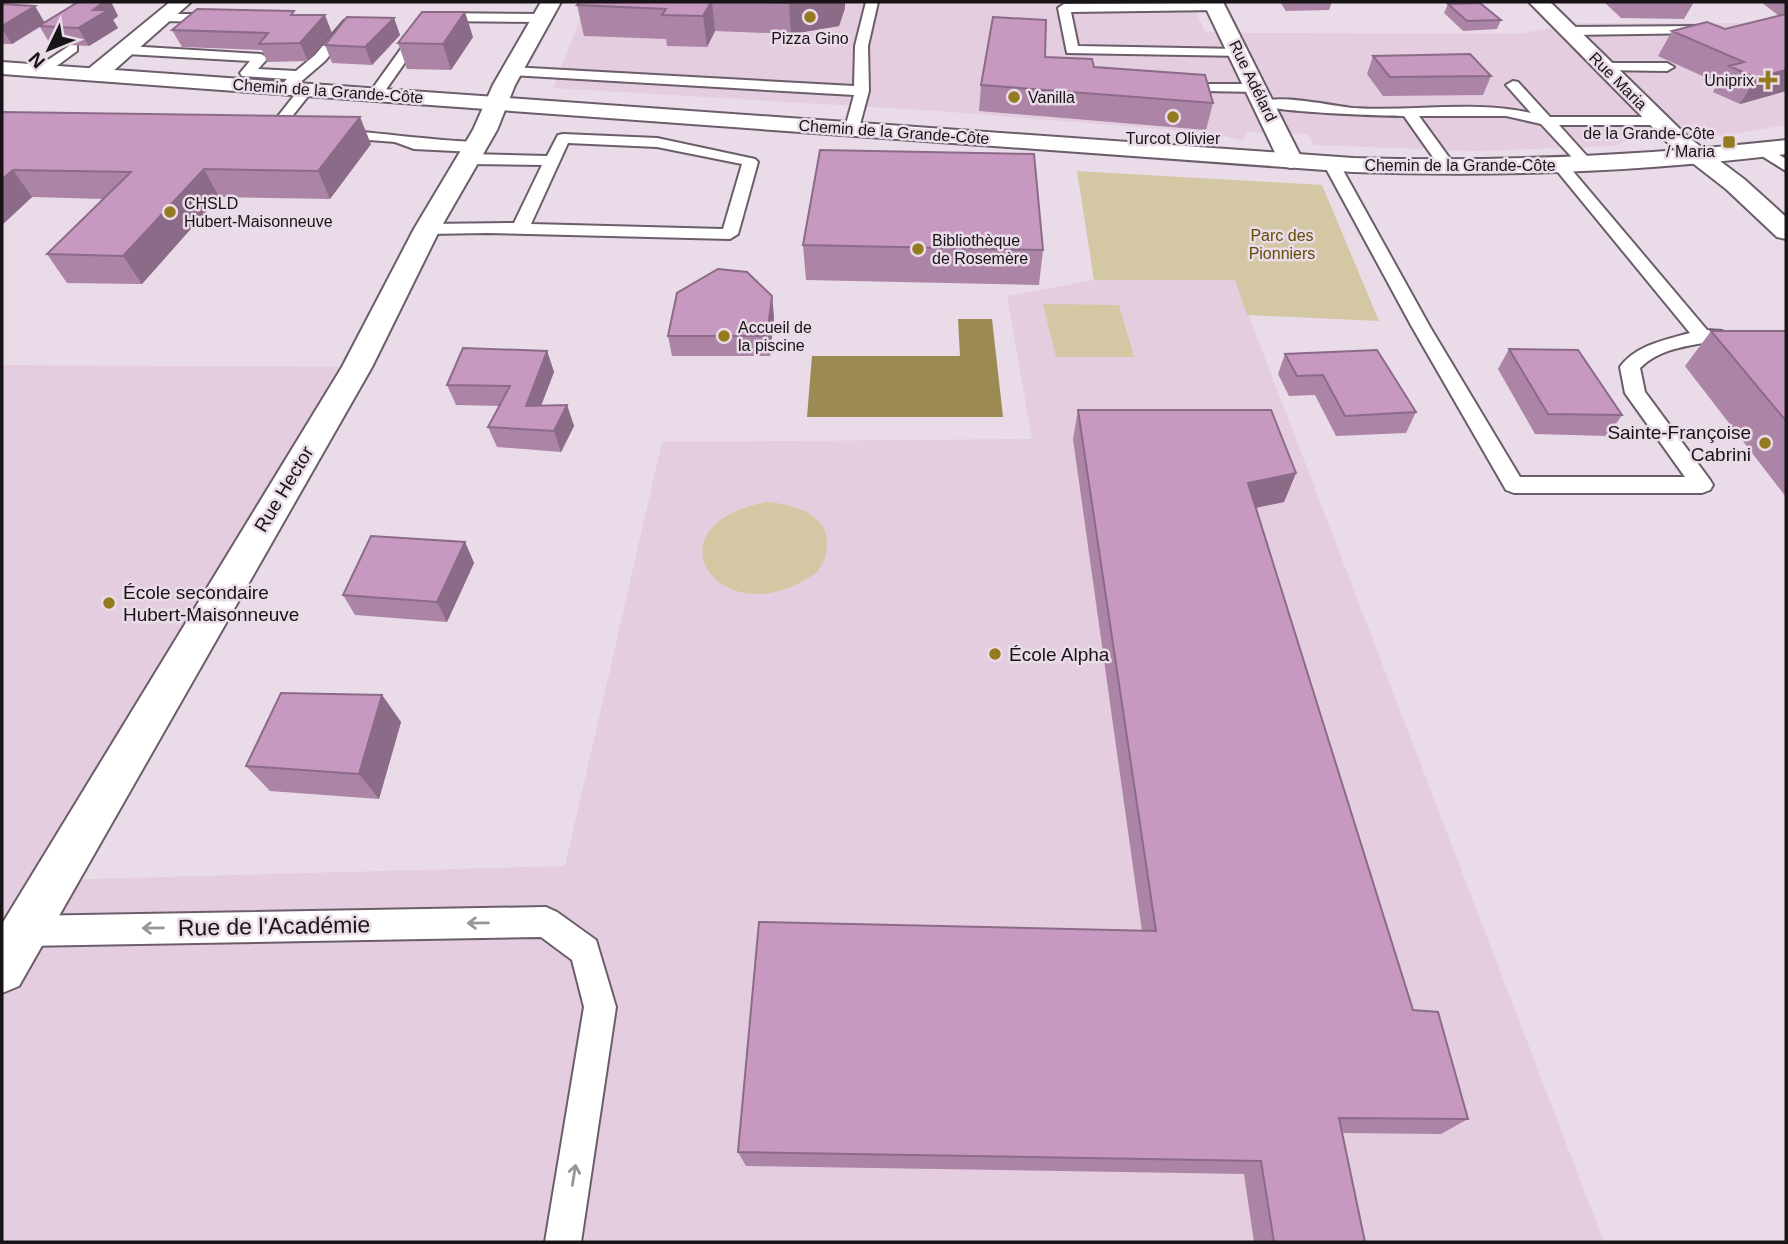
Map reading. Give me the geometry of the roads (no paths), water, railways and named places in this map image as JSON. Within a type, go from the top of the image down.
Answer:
[{"type":"street","points":[[95,75],[181,2]]},
{"type":"street","name":"Rue Maria","points":[[1539,2],[1659,121],[1700,158],[1735,184],[1786,231]]},
{"type":"street","name":"Rue Adélard","points":[[1214,4],[1291,161]]},
{"type":"street","name":"Rue Hector","points":[[9,943],[357,367],[428,229],[485,130],[511,71],[546,10]]},
{"type":"street","name":"Chemin de la Grande-Côte","points":[[2,68],[95,75],[240,79],[375,94],[1331,163],[1448,167],[1561,166],[1700,158],[1774,149]]},
{"type":"lane","points":[[852,128],[862,91],[859,72],[863,59],[859,48],[872,2]]},
{"type":"lane","points":[[1214,4],[1064,8],[1072,50],[1239,53]]},
{"type":"lane","points":[[375,94],[430,17],[546,10]]},
{"type":"lane","points":[[163,18],[230,19]]},
{"type":"lane","points":[[354,18],[297,84],[278,121],[283,130],[397,138],[414,144],[471,153],[551,161]]},
{"type":"lane","points":[[1569,31],[1718,30]]},
{"type":"lane","points":[[41,71],[72,48]]},
{"type":"lane","points":[[127,50],[261,58],[240,79]]},
{"type":"lane","points":[[1605,67],[1667,67]]},
{"type":"lane","points":[[511,71],[862,91]]},
{"type":"lane","points":[[1513,85],[1587,165]]},
{"type":"lane","points":[[1209,88],[1354,112],[1506,112],[1547,121],[1659,121]]},
{"type":"lane","points":[[1408,112],[1448,167]]},
{"type":"lane","points":[[428,229],[457,227],[520,229],[730,234],[750,162],[688,146],[600,138],[563,138],[520,229]]},
{"type":"lane","points":[[1774,149],[1786,166]]},
{"type":"lane","points":[[1331,163],[1421,327],[1514,485],[1702,485],[1635,393],[1630,367],[1634,361],[1650,353],[1702,336],[1730,334]]},
{"type":"lane","points":[[1561,166],[1702,336]]},
{"type":"lane","name":"Rue de l'Académie","points":[[9,943],[546,922],[586,951],[600,1007],[563,1242]]},
{"type":"place","name":"Pizza Gino","points":[[810,17]]},
{"type":"place","name":"Uniprix","points":[[1768,80]]},
{"type":"place","name":"Vanilla","points":[[1014,97]]},
{"type":"place","name":"Turcot Olivier","points":[[1173,117]]},
{"type":"place","name":"de la Grande-Côte / Maria","points":[[1729,142]]},
{"type":"place","name":"CHSLD Hubert-Maisonneuve","points":[[170,212]]},
{"type":"place","name":"Bibliothèque de Rosemère","points":[[918,249]]},
{"type":"place","name":"Accueil de la piscine","points":[[724,336]]},
{"type":"place","name":"Sainte-Françoise Cabrini","points":[[1765,443]]},
{"type":"place","name":"École secondaire Hubert-Maisonneuve","points":[[109,603]]},
{"type":"place","name":"École Alpha","points":[[995,654]]},
{"type":"park label","name":"Parc des Pionniers","points":[[1282,244]]}]
